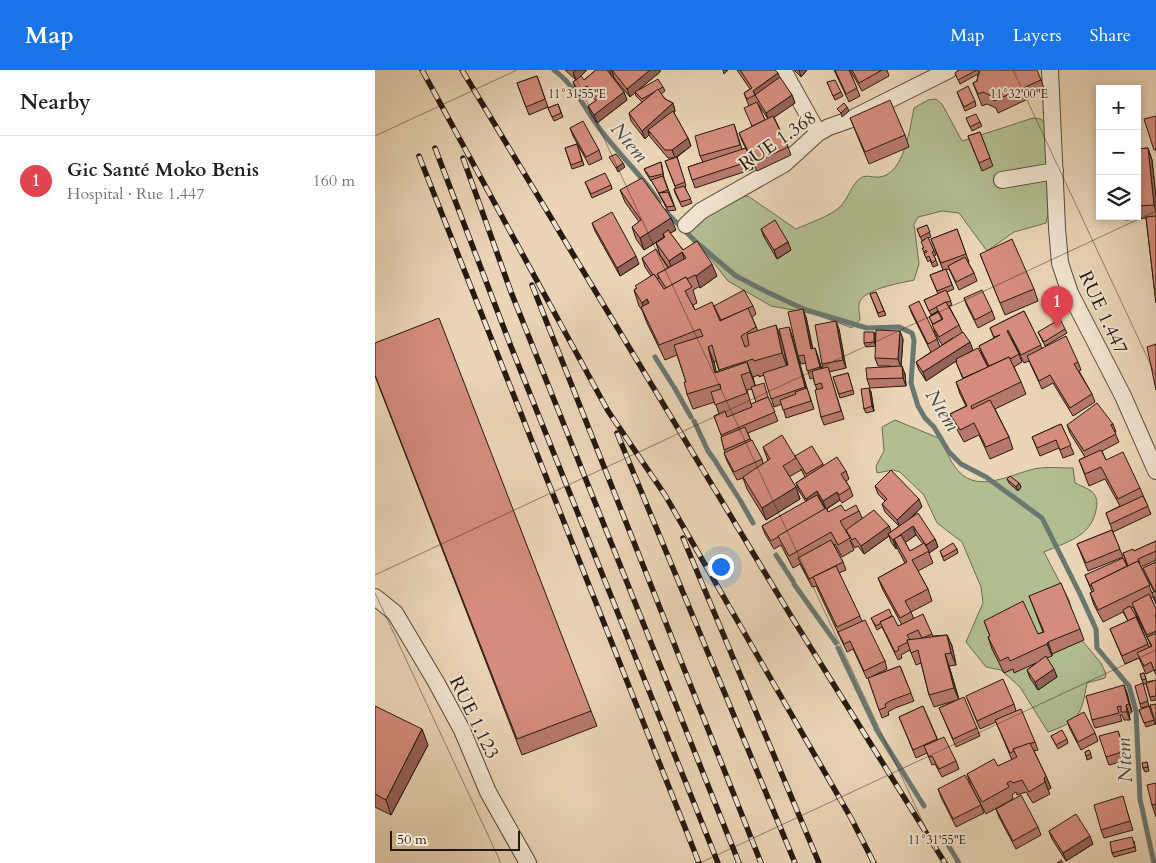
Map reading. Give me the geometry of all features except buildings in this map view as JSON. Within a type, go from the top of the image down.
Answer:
[{"type":"street","points":[[783,70],[819,133]]},
{"type":"street","name":"RUE 1.368","points":[[686,225],[701,211],[784,164],[819,133],[829,127],[849,120],[949,70]]},
{"type":"street","name":"RUE 1.447","points":[[1050,70],[1060,263],[1070,293],[1123,396],[1156,471]]},
{"type":"street","points":[[1001,180],[1055,171]]},
{"type":"street","name":"RUE 1.123","points":[[375,597],[395,613],[436,682],[462,730],[488,792],[528,863]]},
{"type":"green space","points":[[936,99],[942,104],[962,141],[1033,118],[1041,119],[1047,125],[1050,207],[1046,223],[1014,232],[987,251],[959,213],[942,211],[918,217],[914,224],[919,264],[914,280],[867,294],[859,304],[860,320],[852,328],[815,314],[771,306],[728,281],[702,248],[687,234],[719,205],[739,197],[748,196],[796,229],[832,213],[846,200],[858,180],[866,176],[880,177],[888,174],[895,168],[905,149],[914,108],[928,100]]},
{"type":"green space","points":[[895,420],[941,439],[955,467],[971,480],[980,482],[990,481],[1040,468],[1073,468],[1075,483],[1093,492],[1095,495],[1097,499],[1096,510],[1089,527],[1069,541],[1044,552],[1069,600],[1080,638],[1101,663],[1106,674],[1105,678],[1087,683],[1080,710],[1073,720],[1067,724],[1048,732],[1020,687],[1001,670],[986,667],[966,642],[983,603],[981,587],[962,542],[937,523],[924,495],[900,472],[893,470],[877,473],[876,466],[884,451],[882,427]]},
{"type":"waterway","name":"Ntem","points":[[554,70],[569,84],[603,133],[659,202]]},
{"type":"waterway","name":"Ntem","points":[[665,211],[696,242],[736,276],[767,292],[806,310],[867,328],[899,327],[912,333],[914,340],[911,383],[918,406],[925,418],[934,427],[949,452],[961,464],[986,477],[1042,518],[1096,629],[1097,648],[1129,686],[1136,711],[1140,799],[1154,863]]},
{"type":"waterway","points":[[655,357],[672,384]]},
{"type":"waterway","points":[[674,387],[691,417]]},
{"type":"waterway","points":[[694,421],[708,451],[716,462]]},
{"type":"waterway","points":[[717,464],[738,497]]},
{"type":"waterway","points":[[740,500],[753,523]]},
{"type":"waterway","points":[[776,555],[793,581]]},
{"type":"waterway","points":[[794,584],[836,643]]},
{"type":"waterway","points":[[838,648],[875,726]]},
{"type":"waterway","points":[[876,729],[924,806]]},
{"type":"waterway","points":[[945,840],[959,863]]},
{"type":"railway","points":[[422,70],[608,411],[665,495],[851,818],[874,863]]},
{"type":"railway","points":[[462,70],[791,616],[945,863]]},
{"type":"railway","points":[[435,148],[510,344],[718,863]]},
{"type":"railway","points":[[419,156],[699,863]]},
{"type":"railway","points":[[463,158],[511,292],[739,863]]},
{"type":"railway","points":[[532,285],[761,863]]},
{"type":"railway","points":[[617,433],[795,863]]},
{"type":"railway","points":[[683,538],[819,863]]},
{"type":"place","name":"Gic Santé Moko Benis","points":[[1057,327]]}]
